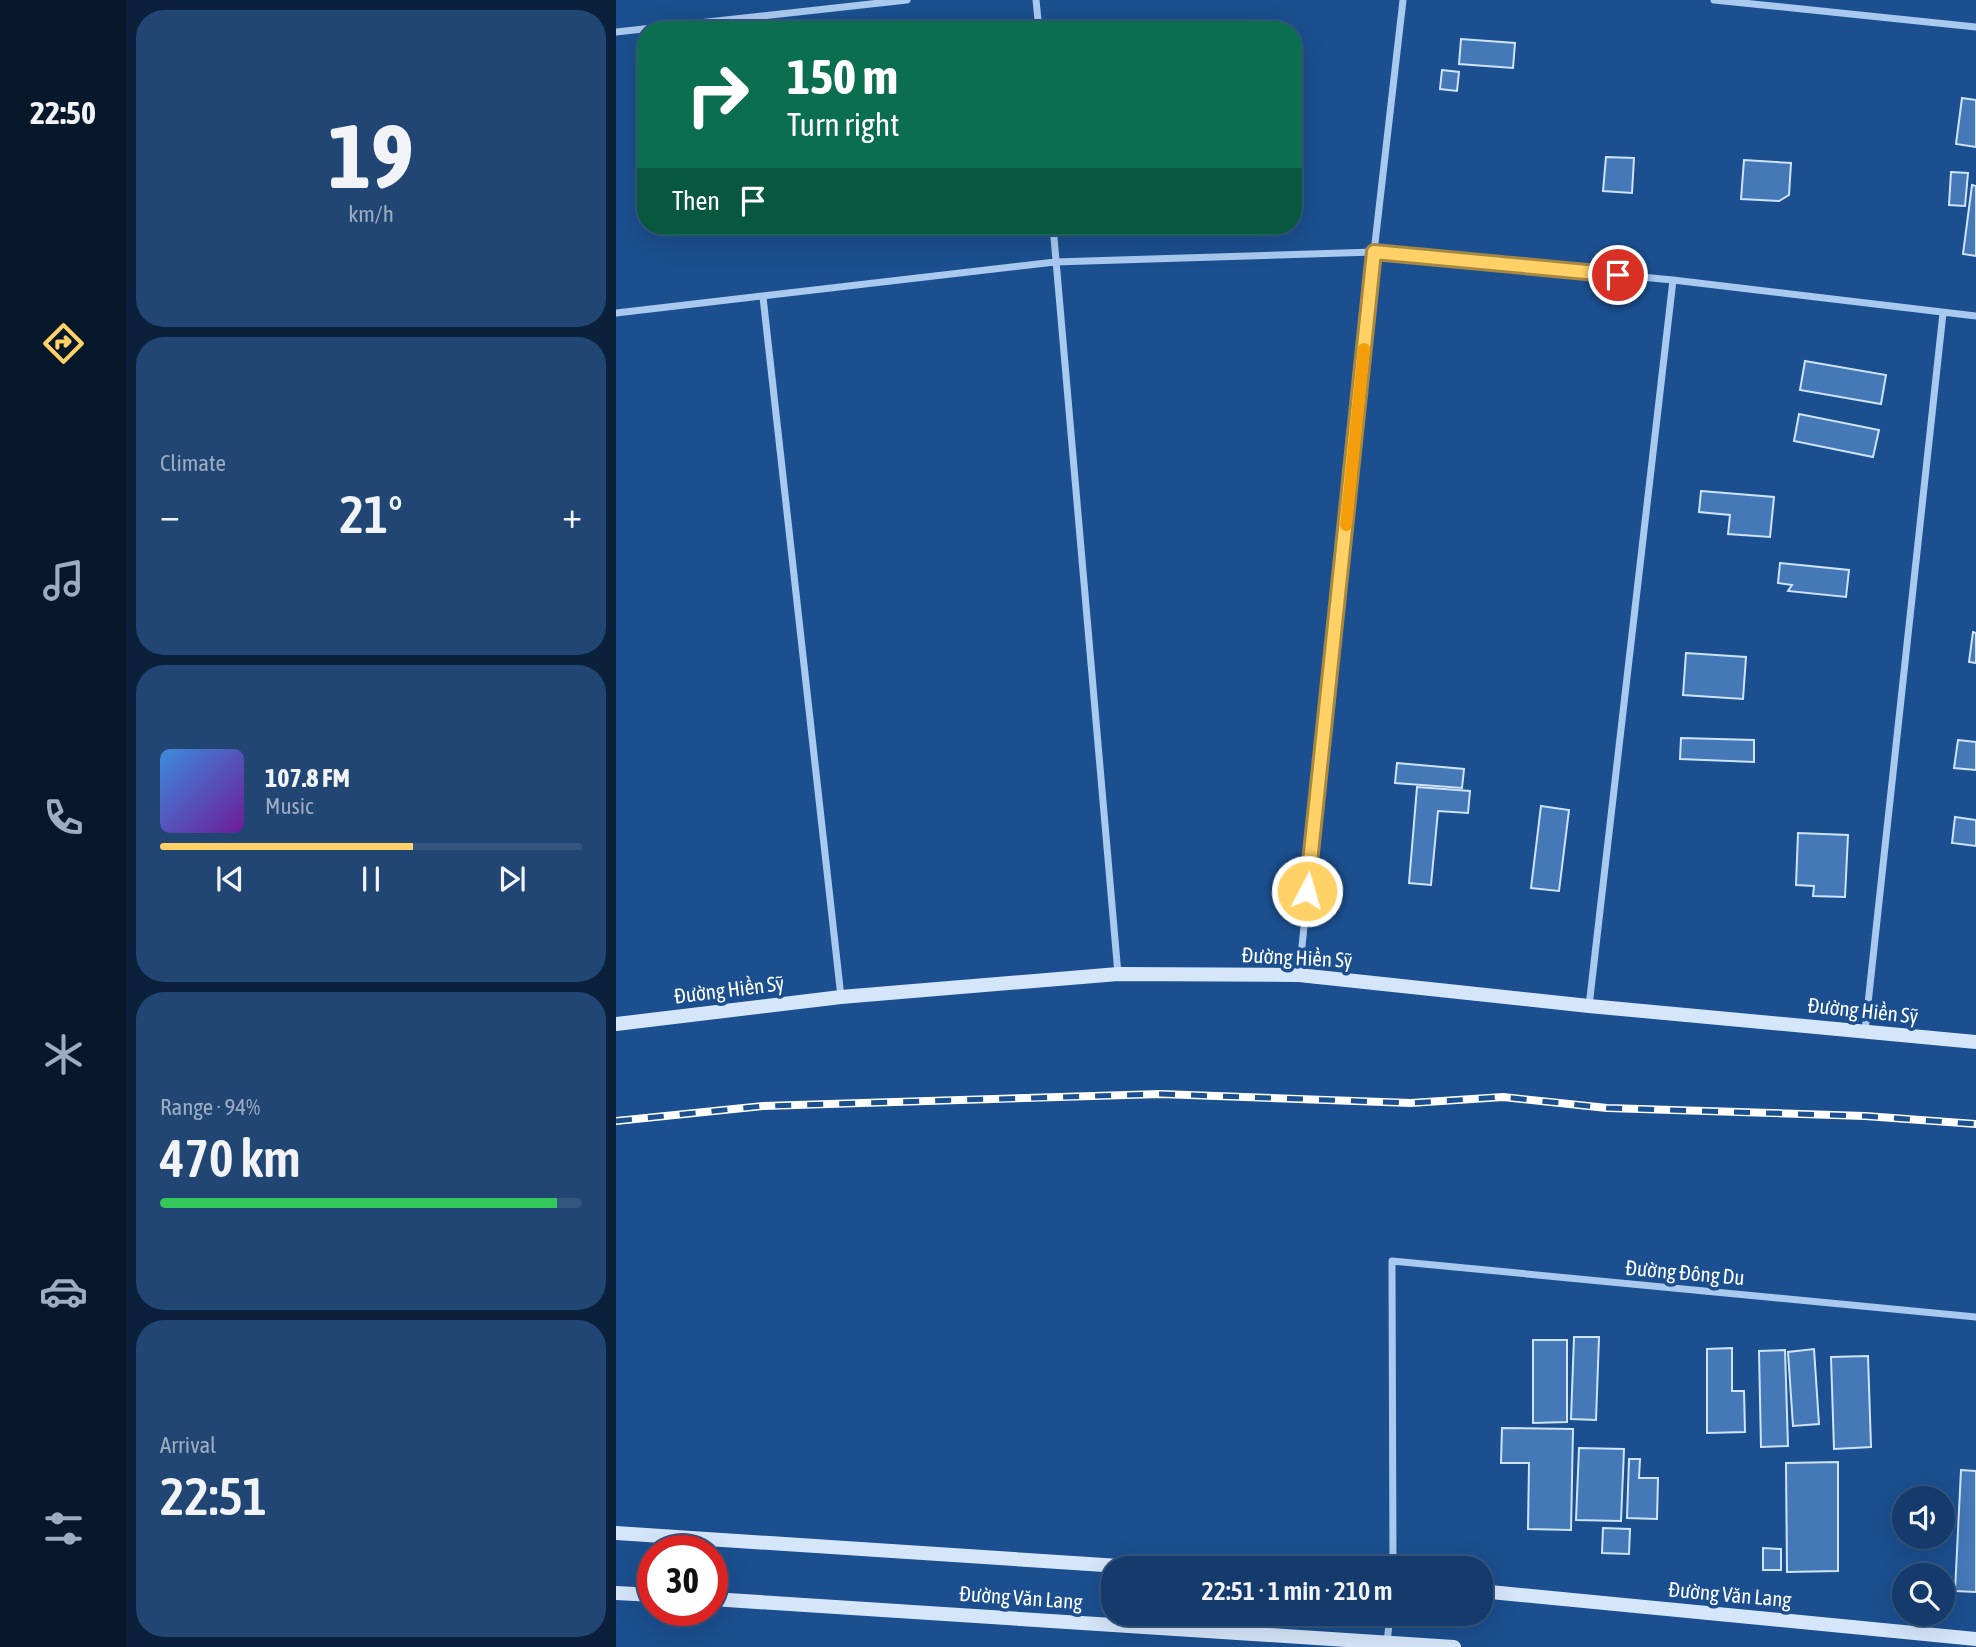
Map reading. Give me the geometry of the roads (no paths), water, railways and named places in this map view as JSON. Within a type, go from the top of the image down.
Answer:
[{"type":"street","points":[[716,21],[907,0]]},
{"type":"street","points":[[1036,0],[1038,21]]},
{"type":"street","points":[[1299,975],[1374,252],[1403,0]]},
{"type":"street","points":[[1714,0],[1976,27]]},
{"type":"street","points":[[616,32],[637,30]]},
{"type":"street","points":[[1054,235],[1118,974]]},
{"type":"street","points":[[616,313],[1055,262],[1374,252],[1672,281],[1976,316]]},
{"type":"street","points":[[1589,1006],[1672,281]]},
{"type":"street","points":[[763,297],[841,997]]},
{"type":"street","points":[[1866,1031],[1943,313]]},
{"type":"street","name":"Đường Hiền Sỹ","points":[[616,1024],[841,997],[1118,974],[1299,975],[1589,1006],[1976,1042]]},
{"type":"street","name":"Đường Đông Du","points":[[1393,1556],[1392,1261],[1976,1317]]},
{"type":"street","name":"Đường Văn Lang","points":[[616,1533],[1101,1565]]},
{"type":"street","points":[[616,1592],[637,1594]]},
{"type":"street","name":"Đường Văn Lang","points":[[1493,1592],[1976,1639]]},
{"type":"street","name":"Đường Văn Lang","points":[[728,1600],[1454,1647]]},
{"type":"street","points":[[1387,1644],[1389,1626]]},
{"type":"railway","points":[[616,1121],[763,1106],[1161,1094],[1411,1103],[1503,1097],[1607,1108],[1865,1116],[1976,1124]]}]
